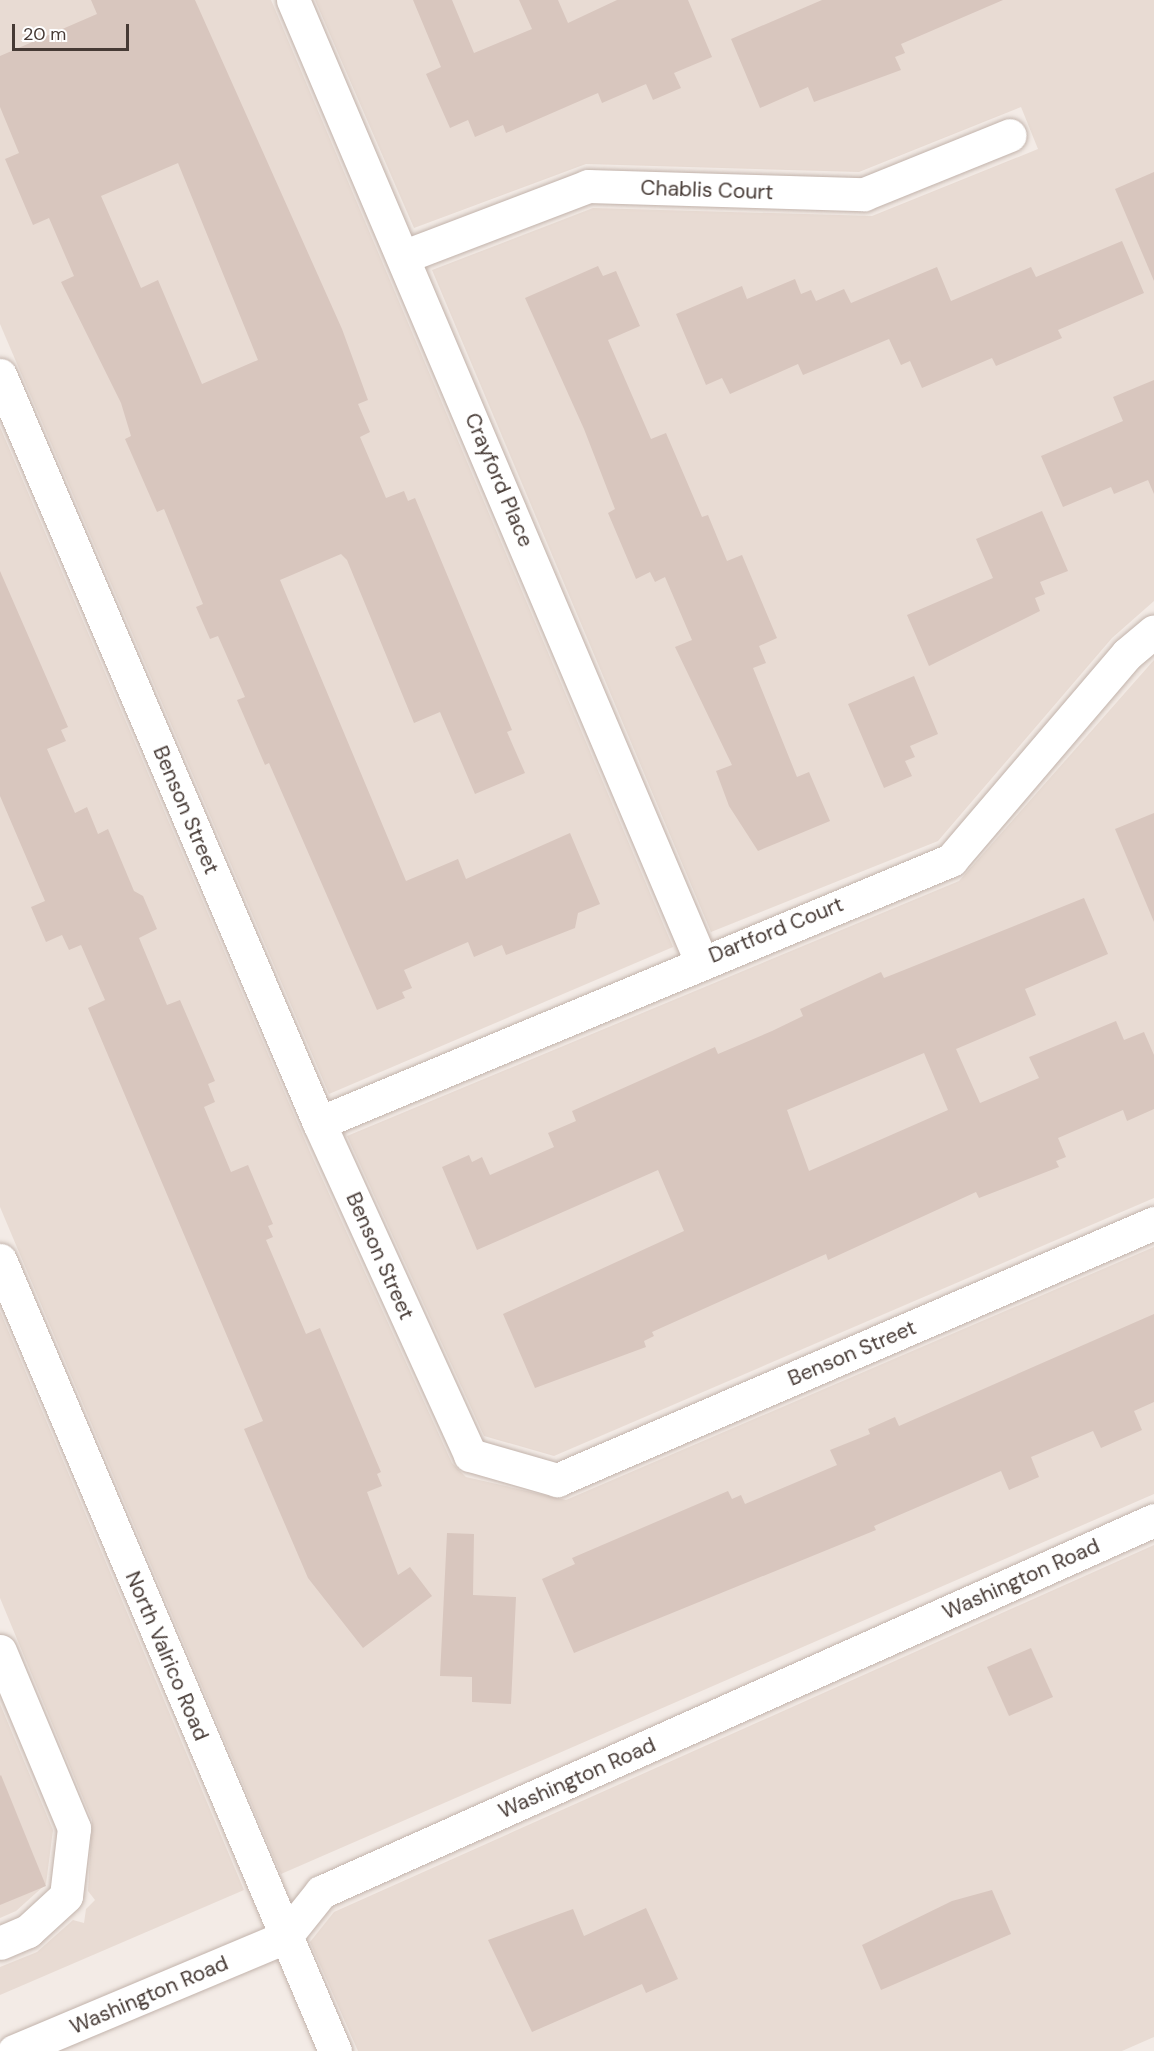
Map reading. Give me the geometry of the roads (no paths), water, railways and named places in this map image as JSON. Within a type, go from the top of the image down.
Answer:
[{"type":"street","name":"Crayford Place","points":[[293,0],[405,256],[701,960]]},
{"type":"street","name":"Chablis Court","points":[[405,256],[588,186],[864,194],[1010,135]]},
{"type":"street","name":"Benson Street","points":[[0,375],[319,1123],[470,1455],[557,1479],[1154,1223]]},
{"type":"street","name":"Dartford Court","points":[[319,1123],[701,960],[951,860],[1127,654],[1154,631]]},
{"type":"street","name":"North Valrico Road","points":[[0,1260],[335,2051]]},
{"type":"street","name":"Washington Road","points":[[14,2051],[285,1937],[321,1892],[1154,1520]]},
{"type":"street","points":[[0,1651],[74,1828],[66,1896],[28,1931],[0,1943]]}]
